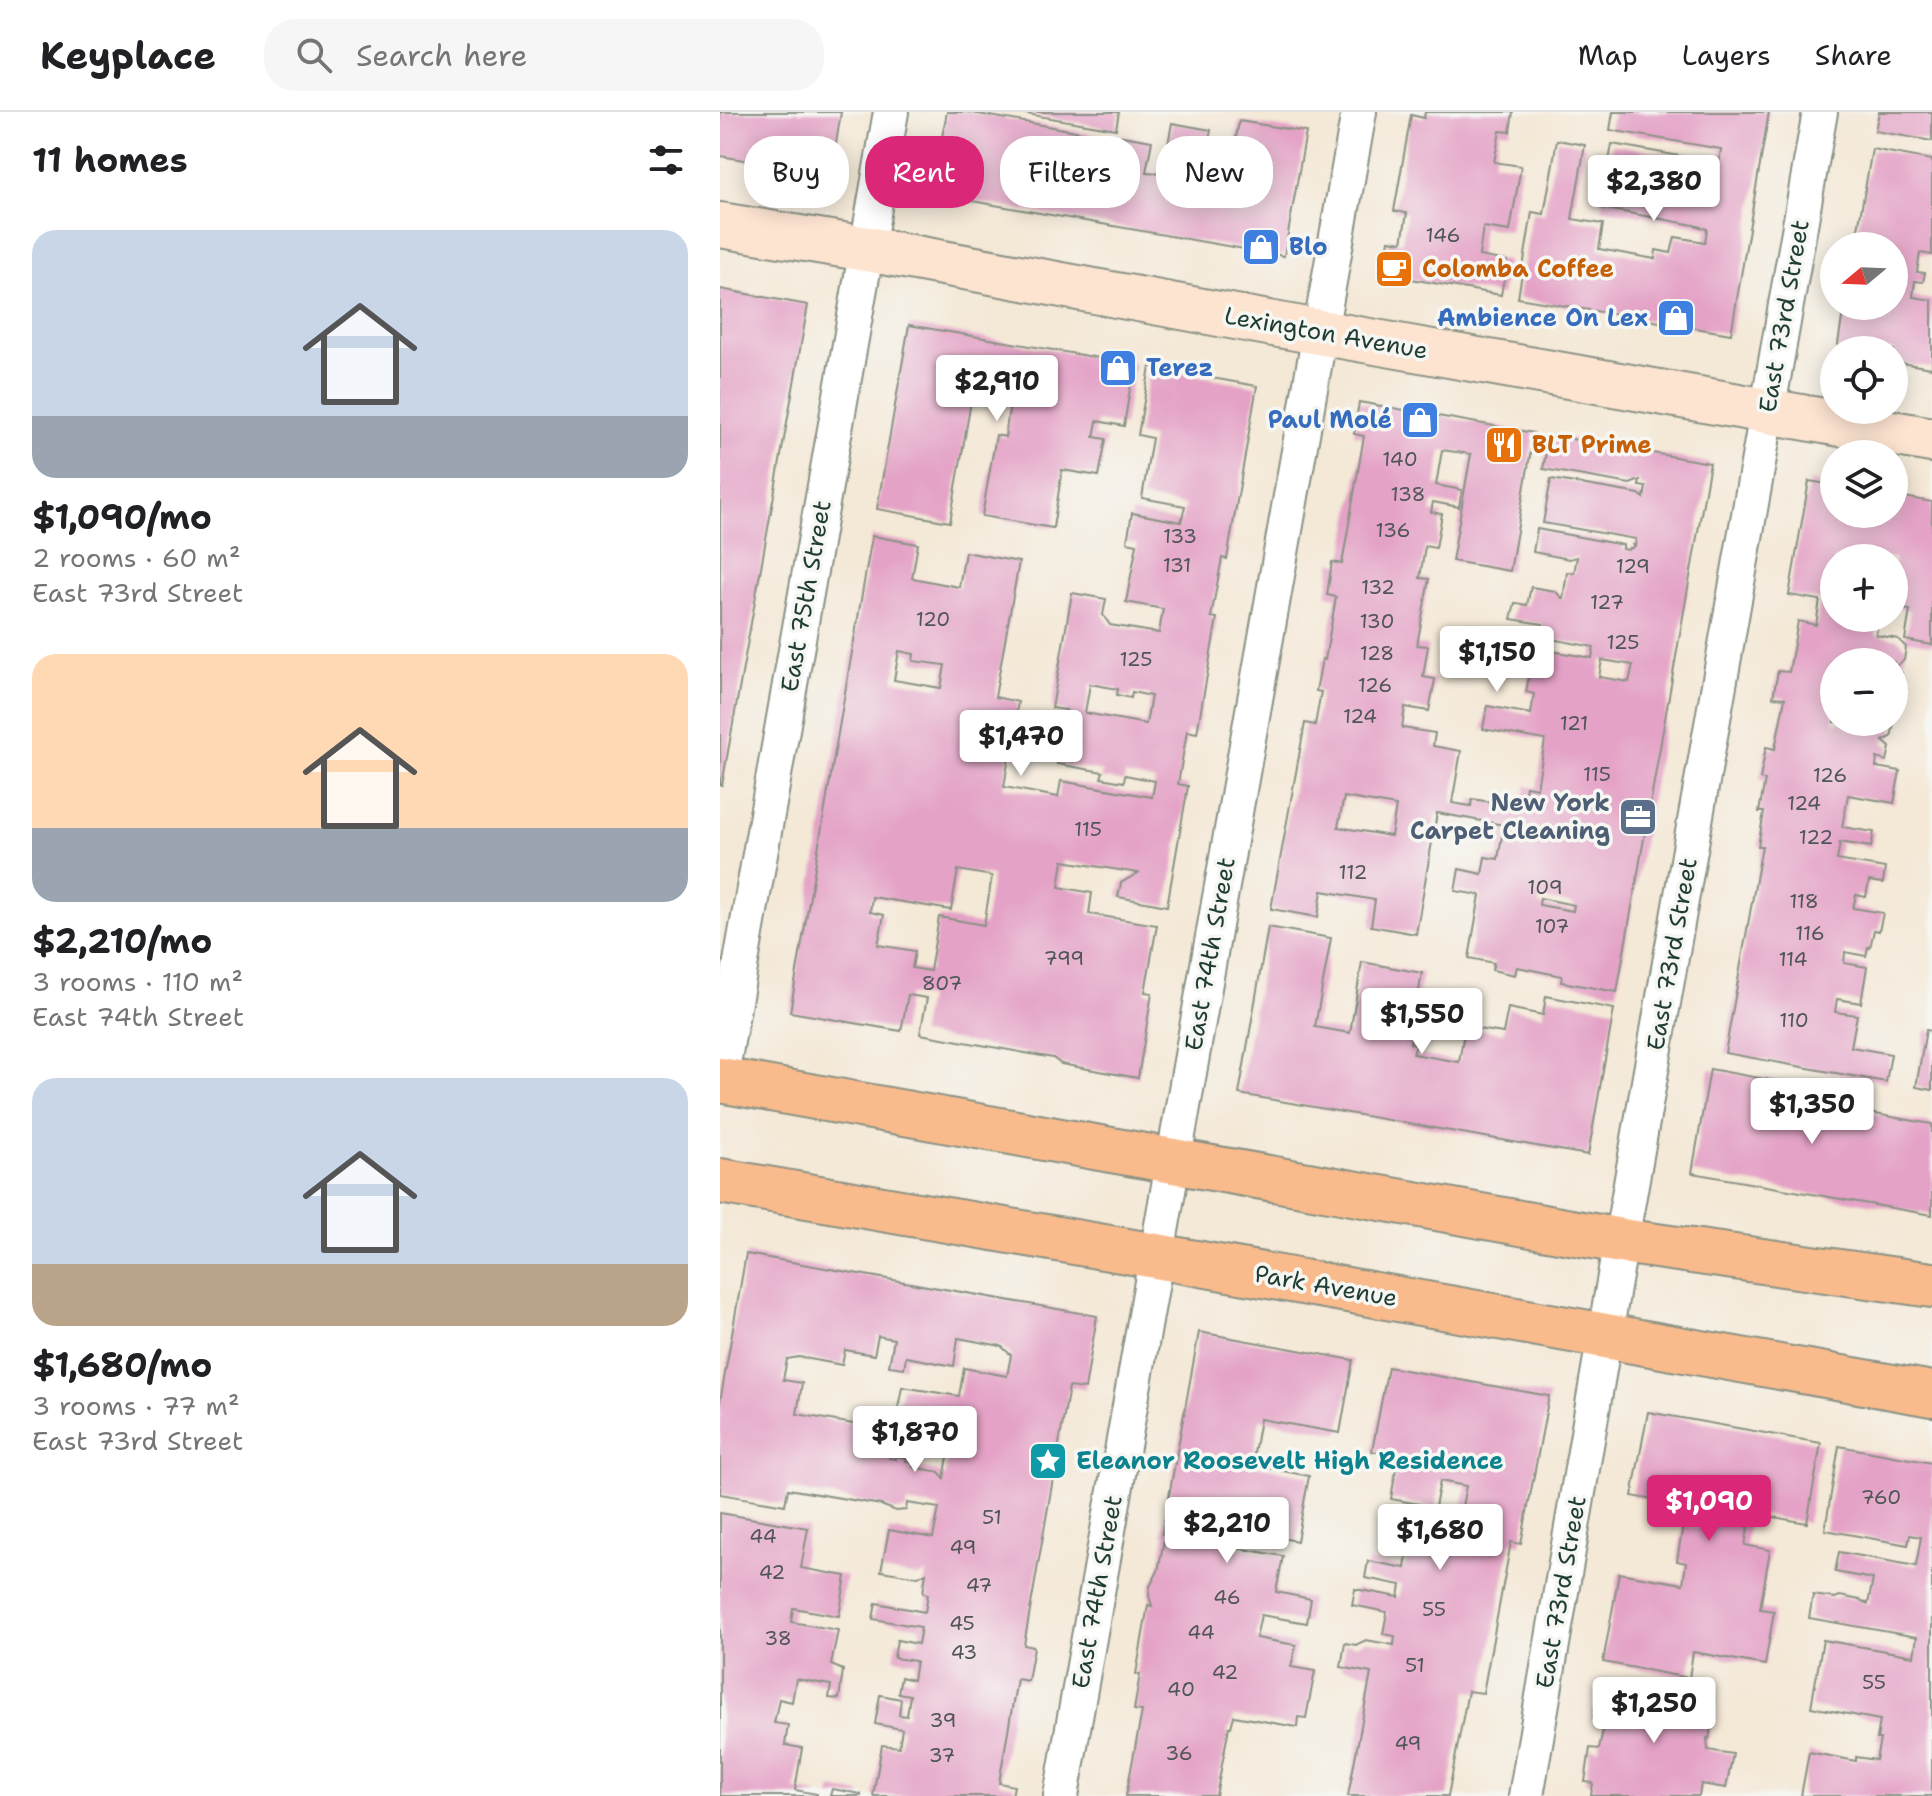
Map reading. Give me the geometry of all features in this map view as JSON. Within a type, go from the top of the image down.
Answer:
[{"type":"main road","name":"Lexington Avenue","points":[[720,225],[1932,440]]},
{"type":"main road","points":[[720,1080],[1621,1241],[1932,1285]]},
{"type":"main road","name":"Park Avenue","points":[[720,1181],[1932,1394]]},
{"type":"street","name":"East 75th Street","points":[[720,1080],[891,112]]},
{"type":"street","name":"East 74th Street","points":[[1061,1796],[1359,112]]},
{"type":"street","name":"East 73rd Street","points":[[1526,1796],[1820,112]]},
{"type":"building","points":[[720,112],[841,112],[837,136],[744,136],[744,160],[720,156]]},
{"type":"building","points":[[947,112],[967,112],[1104,136],[1000,136],[1000,206],[984,203],[984,136],[942,136]]},
{"type":"building","points":[[1026,112],[1119,112],[1116,129]]},
{"type":"building","points":[[1425,112],[1513,112],[1510,132],[1500,131],[1494,162],[1521,166],[1510,231],[1483,227],[1479,256],[1507,261],[1501,295],[1383,274],[1389,240],[1402,242],[1407,213],[1394,211],[1411,115],[1424,118]]},
{"type":"building","points":[[1613,112],[1769,112],[1731,334],[1518,298],[1532,212],[1544,214],[1557,140],[1585,145],[1572,219],[1603,224],[1599,249],[1655,259],[1656,250],[1671,253],[1675,237],[1705,242],[1707,229],[1601,208],[1612,144],[1719,163],[1721,149],[1610,130]]},
{"type":"building","points":[[1879,112],[1932,112],[1932,141],[1875,131]]},
{"type":"building","points":[[1239,121],[1306,132],[1284,256],[1011,208],[1140,208],[1140,139],[1152,141],[1146,172],[1156,173],[1156,208],[1273,208],[1273,136],[1236,136]]},
{"type":"building","points":[[1172,123],[1211,130],[1210,136],[1170,136]]},
{"type":"building","points":[[1872,149],[1932,160],[1932,255],[1920,253],[1917,272],[1925,273],[1923,282],[1915,281],[1913,297],[1932,300],[1932,368],[1908,364],[1908,336],[1839,336],[1842,320],[1908,320],[1908,232],[1857,232]]},
{"type":"building","points":[[720,289],[808,305],[722,785],[720,785]]},
{"type":"building","points":[[909,325],[1134,364],[1124,426],[1097,421],[1094,437],[1106,439],[1099,476],[1062,470],[1053,528],[982,516],[996,435],[1005,437],[1011,396],[973,390],[950,522],[877,509]]},
{"type":"building","points":[[1150,367],[1257,386],[1227,559],[1222,558],[1211,617],[1217,618],[1197,733],[1187,731],[1178,784],[1188,786],[1167,906],[1118,897],[1121,883],[1138,873],[1063,861],[1059,887],[1092,893],[1089,914],[1157,925],[1145,992],[1152,993],[1138,1078],[1061,1064],[1053,1058],[920,1034],[927,998],[908,995],[901,1031],[790,1012],[872,536],[918,544],[912,578],[959,587],[965,552],[1019,562],[995,697],[1018,702],[1004,787],[1058,797],[1061,781],[1152,797],[1155,781],[1125,775],[1124,782],[1101,778],[1103,772],[1057,764],[1066,710],[1052,708],[1072,593],[1106,599],[1103,615],[1110,625],[1159,633],[1163,609],[1126,602],[1137,544],[1127,542],[1132,513],[1181,522],[1185,506],[1142,498],[1152,438],[1138,435]],"holes":[[[899,651],[914,654],[913,661],[945,665],[941,688],[894,680]],[[1090,684],[1118,689],[1117,695],[1131,698],[1132,692],[1151,696],[1146,724],[1085,713]],[[958,870],[992,876],[984,925],[939,917],[930,971],[912,968],[915,951],[878,945],[884,915],[870,912],[872,897],[951,910]]]},
{"type":"building","points":[[1359,402],[1534,433],[1510,571],[1452,561],[1471,454],[1442,450],[1436,485],[1462,490],[1459,507],[1433,502],[1431,512],[1442,514],[1436,548],[1425,546],[1420,578],[1429,579],[1417,645],[1428,646],[1423,677],[1435,679],[1429,711],[1405,707],[1402,728],[1435,733],[1433,746],[1461,751],[1452,803],[1471,806],[1472,799],[1522,807],[1526,786],[1537,788],[1545,740],[1483,729],[1487,706],[1531,714],[1534,694],[1526,692],[1534,648],[1592,658],[1594,647],[1540,637],[1543,624],[1511,619],[1515,603],[1527,605],[1531,587],[1555,591],[1563,599],[1567,572],[1574,573],[1577,557],[1569,559],[1533,552],[1537,529],[1623,545],[1623,549],[1629,550],[1635,546],[1636,539],[1543,523],[1551,479],[1639,494],[1644,498],[1646,487],[1639,486],[1640,480],[1630,484],[1543,469],[1549,435],[1710,463],[1617,992],[1561,982],[1562,976],[1517,967],[1515,975],[1492,970],[1494,963],[1469,958],[1480,895],[1455,891],[1459,869],[1482,874],[1485,857],[1498,859],[1504,825],[1437,813],[1416,934],[1371,926],[1375,900],[1322,891],[1318,917],[1271,909],[1305,723],[1315,725],[1321,692],[1316,691],[1336,597],[1327,595],[1332,562],[1342,564],[1364,436],[1354,434]],"holes":[[[1602,660],[1633,665],[1629,682],[1599,677]],[[1344,797],[1396,806],[1391,836],[1338,827]],[[1540,898],[1574,905],[1573,911],[1539,905]]]},
{"type":"building","points":[[1809,481],[1820,483],[1820,528],[1908,528],[1908,498],[1932,502],[1932,645],[1905,640],[1910,610],[1908,544],[1820,544],[1820,600],[1789,595]]},
{"type":"building","points":[[1820,600],[1820,632],[1877,632],[1876,635],[1898,639],[1906,647],[1820,648],[1820,736],[1891,736],[1883,741],[1890,747],[1887,761],[1877,758],[1876,767],[1900,771],[1894,803],[1848,795],[1842,827],[1874,832],[1871,847],[1840,842],[1837,860],[1885,868],[1883,883],[1869,881],[1866,897],[1856,895],[1853,908],[1883,913],[1879,931],[1874,930],[1866,956],[1845,952],[1844,963],[1867,967],[1861,1003],[1837,999],[1835,1012],[1857,1015],[1851,1047],[1891,1054],[1886,1082],[1725,1053],[1762,846],[1758,846],[1764,812],[1759,812],[1765,780],[1760,779],[1766,747],[1775,749],[1785,698],[1773,697],[1778,671],[1789,672],[1798,621],[1816,625]]},
{"type":"building","points":[[1268,927],[1331,938],[1315,1027],[1350,1033],[1362,962],[1422,973],[1410,1043],[1416,1044],[1413,1054],[1459,1062],[1465,1027],[1503,1033],[1508,1008],[1543,1015],[1546,996],[1614,1009],[1588,1155],[1239,1094]]},
{"type":"building","points":[[1926,1030],[1932,1031],[1932,1090],[1916,1087]]},
{"type":"building","points":[[1710,1069],[1792,1084],[1789,1106],[1805,1109],[1807,1102],[1932,1124],[1932,1215],[1692,1173]]},
{"type":"building","points":[[746,1254],[1097,1316],[1085,1389],[1069,1387],[1024,1645],[1034,1647],[1028,1681],[1017,1679],[999,1783],[1014,1786],[1012,1796],[873,1796],[882,1745],[899,1747],[902,1729],[875,1724],[880,1695],[901,1699],[899,1715],[907,1716],[910,1695],[898,1693],[901,1677],[913,1680],[916,1661],[894,1658],[897,1640],[918,1644],[921,1627],[873,1619],[876,1603],[925,1612],[928,1594],[923,1593],[926,1573],[918,1577],[881,1571],[889,1530],[933,1538],[939,1508],[907,1503],[906,1510],[896,1511],[881,1505],[788,1489],[785,1505],[720,1494],[720,1402]],"holes":[[[878,1336],[894,1339],[889,1366],[904,1368],[906,1357],[954,1366],[958,1338],[1001,1346],[1011,1355],[1007,1376],[964,1368],[959,1396],[902,1387],[896,1419],[916,1422],[913,1440],[950,1447],[944,1478],[939,1472],[913,1467],[913,1462],[906,1461],[907,1458],[889,1458],[893,1431],[797,1414],[802,1383],[783,1380],[787,1359],[799,1357],[842,1365],[845,1350],[874,1355]]]},
{"type":"building","points":[[1199,1332],[1353,1360],[1340,1433],[1260,1419],[1252,1465],[1309,1476],[1297,1541],[1229,1528],[1226,1546],[1283,1556],[1276,1592],[1311,1599],[1307,1623],[1261,1615],[1256,1638],[1296,1645],[1291,1667],[1315,1671],[1306,1718],[1298,1717],[1297,1727],[1234,1716],[1229,1727],[1216,1796],[1126,1796],[1142,1711],[1134,1710],[1140,1674],[1136,1674],[1148,1605],[1152,1606],[1150,1586],[1158,1571],[1165,1535],[1162,1534]]},
{"type":"building","points":[[1388,1367],[1549,1396],[1521,1544],[1511,1542],[1483,1693],[1468,1691],[1448,1796],[1348,1796],[1371,1673],[1341,1667],[1345,1643],[1356,1645],[1366,1640],[1394,1645],[1395,1636],[1383,1634],[1387,1612],[1352,1605],[1355,1589],[1399,1597],[1401,1585],[1365,1578],[1368,1561],[1405,1568],[1407,1555],[1381,1550],[1379,1537],[1382,1524],[1386,1519],[1457,1532],[1466,1486],[1440,1481],[1435,1507],[1391,1499],[1398,1456],[1372,1451]]},
{"type":"building","points":[[1648,1412],[1821,1443],[1807,1523],[1751,1513],[1745,1545],[1770,1550],[1760,1609],[1774,1611],[1765,1665],[1693,1652],[1689,1678],[1603,1662],[1619,1573],[1683,1584],[1686,1563],[1677,1561],[1683,1525],[1700,1528],[1703,1509],[1632,1496]]},
{"type":"building","points":[[1839,1446],[1932,1463],[1932,1796],[1801,1796],[1809,1752],[1856,1761],[1856,1757],[1876,1760],[1880,1739],[1877,1739],[1880,1720],[1811,1707],[1823,1640],[1914,1656],[1917,1637],[1809,1618],[1813,1595],[1840,1596],[1868,1604],[1873,1579],[1835,1572],[1839,1552],[1916,1566],[1921,1537],[1910,1535],[1908,1545],[1825,1530]]},
{"type":"building","points":[[720,1513],[808,1528],[801,1568],[846,1576],[839,1616],[793,1608],[791,1622],[838,1630],[831,1665],[843,1670],[839,1699],[829,1698],[831,1685],[796,1679],[792,1702],[779,1699],[774,1723],[788,1725],[785,1745],[802,1748],[795,1790],[817,1796],[720,1796]]},
{"type":"building","points":[[1599,1681],[1715,1702],[1707,1738],[1708,1750],[1733,1754],[1726,1788],[1701,1784],[1699,1796],[1591,1796],[1593,1783],[1585,1782],[1590,1748],[1599,1749],[1605,1720],[1593,1718]]},
{"type":"building","points":[[832,1789],[861,1794],[861,1796],[830,1796]]},
{"type":"place","name":"Blo","points":[[1261,247]]},
{"type":"place","name":"Colomba Coffee","points":[[1394,269]]},
{"type":"place","name":"Ambience On Lex","points":[[1676,318]]},
{"type":"place","name":"Terez","points":[[1118,368]]},
{"type":"place","name":"Paul Molé","points":[[1420,420]]},
{"type":"place","name":"BLT Prime","points":[[1504,445]]},
{"type":"place","name":"New York Carpet Cleaning","points":[[1638,817]]},
{"type":"place","name":"Eleanor Roosevelt High Residence","points":[[1048,1461]]}]
